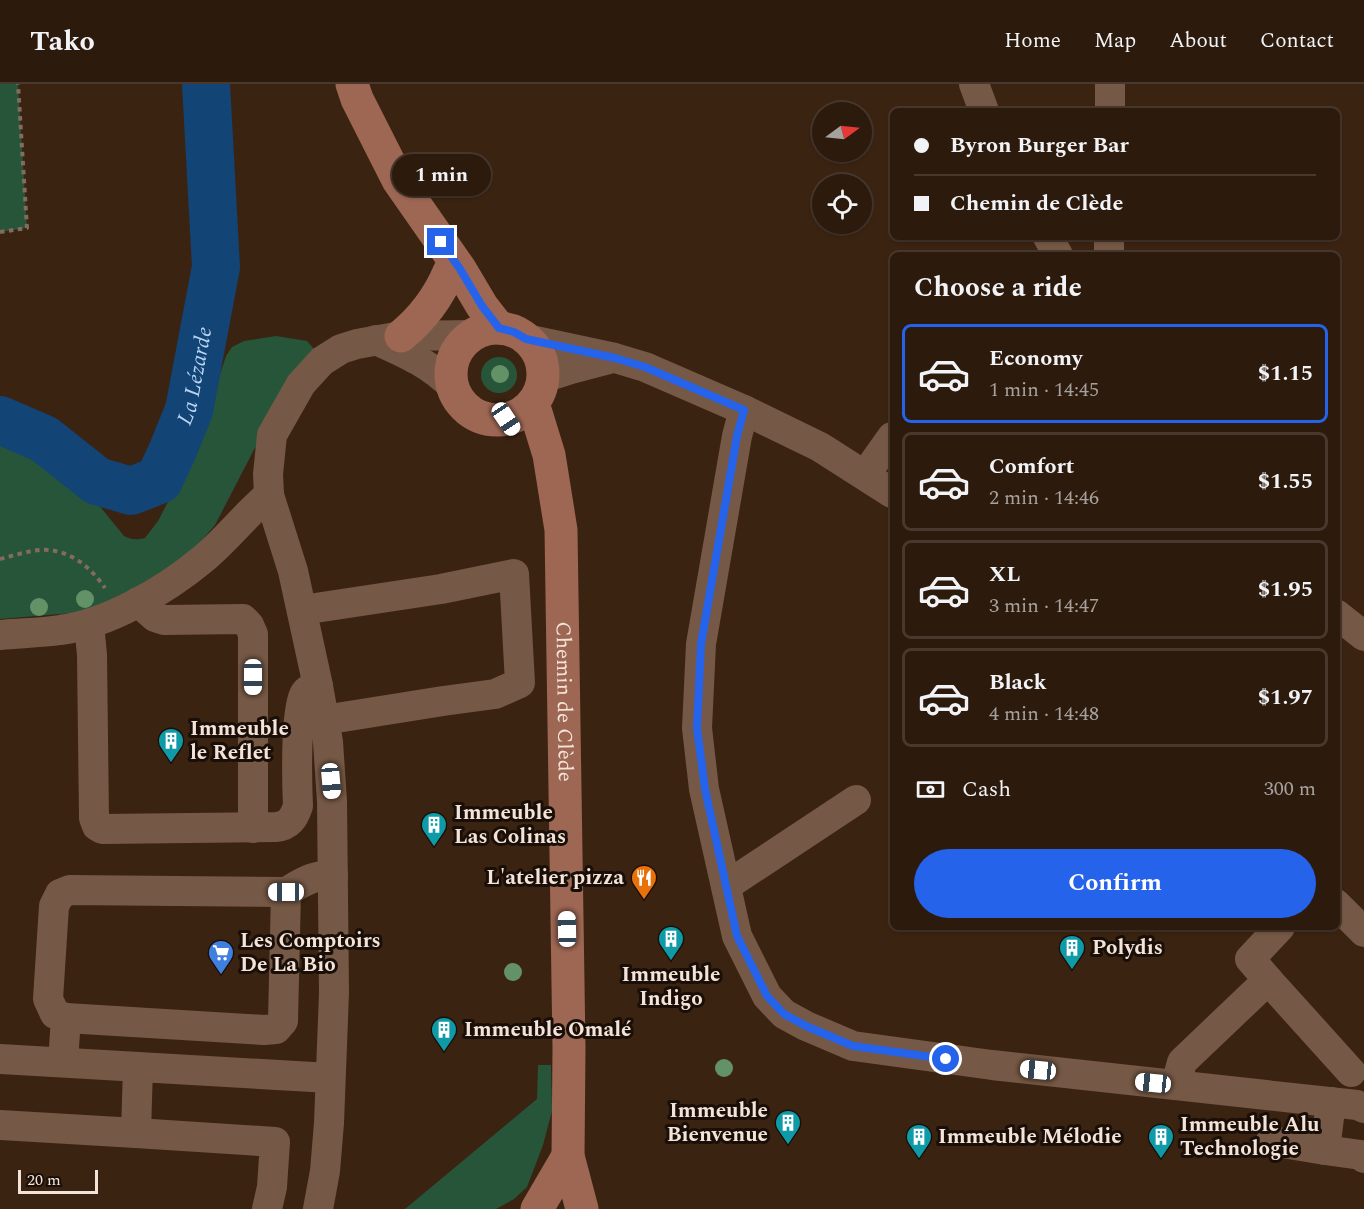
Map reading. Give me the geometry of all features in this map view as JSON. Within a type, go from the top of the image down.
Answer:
[{"type":"main road","points":[[352,84],[357,99],[398,180],[448,260],[460,269],[482,306],[485,336]]},
{"type":"main road","points":[[389,338],[417,323],[427,311],[442,289],[448,260]]},
{"type":"main road","points":[[485,336],[534,347],[543,367],[527,400],[496,420],[478,416],[463,404],[454,388],[452,376],[457,353],[485,336]]},
{"type":"main road","name":"Chemin de Clède","points":[[527,400],[532,459],[556,498],[561,530],[569,1048],[568,1156],[582,1209]]},
{"type":"main road","name":"Chemin de Clède","points":[[537,1209],[568,1156]]},
{"type":"street","points":[[974,84],[983,108]]},
{"type":"street","points":[[1110,84],[1110,108]]},
{"type":"street","points":[[318,1209],[325,1171],[329,1123],[333,993],[333,801],[328,742],[318,686],[293,571],[270,495],[268,474],[272,435],[301,384],[322,361],[340,349],[389,338],[485,336],[615,358],[645,367],[744,410],[820,447],[890,492]]},
{"type":"street","points":[[389,338],[439,374],[454,388]]},
{"type":"street","points":[[527,400],[571,369],[615,358]]},
{"type":"street","points":[[744,410],[737,436],[701,644],[697,728],[705,789],[737,936],[767,996],[784,1014],[853,1046],[992,1065],[1357,1105],[1364,1108]]},
{"type":"street","points":[[864,475],[890,440]]},
{"type":"street","points":[[0,635],[60,630],[89,624],[129,607],[168,585],[204,559],[258,504],[270,495]]},
{"type":"street","points":[[302,610],[441,589],[514,574],[520,683],[495,694],[443,700],[324,720]]},
{"type":"street","points":[[129,607],[164,621],[243,619],[249,625],[253,634],[253,828]]},
{"type":"street","points":[[1340,617],[1364,636]]},
{"type":"street","points":[[89,624],[92,655],[94,818],[97,826],[102,829],[253,828],[282,826],[290,822],[298,806],[301,704],[308,689],[318,686]]},
{"type":"street","points":[[726,886],[856,800]]},
{"type":"street","points":[[286,892],[283,1021],[276,1029],[66,1018],[55,1014],[48,999],[54,906],[60,894],[70,890],[286,892],[317,876],[333,875]]},
{"type":"street","points":[[1340,908],[1364,932]]},
{"type":"street","points":[[1277,930],[1250,959],[1351,1072]]},
{"type":"street","points":[[1176,1085],[1182,1062],[1268,980]]},
{"type":"street","points":[[63,1062],[66,1018]]},
{"type":"street","points":[[0,1059],[330,1078]]},
{"type":"street","points":[[136,1133],[138,1067]]},
{"type":"street","points":[[1325,1150],[1331,1102]]},
{"type":"street","points":[[0,1125],[275,1142],[272,1187],[267,1209]]},
{"type":"street","points":[[1271,1141],[1361,1155],[1364,1158]]},
{"type":"path","points":[[0,232],[27,228],[18,84]]},
{"type":"path","points":[[0,559],[34,550],[54,550],[70,555],[129,607]]},
{"type":"green space","points":[[0,84],[18,84],[27,228],[0,232]]},
{"type":"green space","points":[[276,336],[307,341],[314,349],[288,384],[215,525],[189,555],[109,604],[72,613],[0,619],[0,435],[29,448],[57,467],[93,498],[124,536],[134,539],[145,538],[158,521],[195,450],[226,356],[232,347],[244,341]]},
{"type":"green space","points":[[499,357],[512,362],[517,375],[512,388],[499,393],[486,388],[481,375],[486,362]]},
{"type":"green space","points":[[538,1065],[551,1065],[552,1111],[543,1145],[527,1187],[514,1199],[496,1209],[405,1209],[537,1099]]},
{"type":"waterway","name":"La Lézarde","points":[[0,420],[44,439],[97,481],[131,491],[159,480],[189,410],[216,267],[206,84]]},
{"type":"place","name":"Immeuble le Reflet","points":[[171,764]]},
{"type":"place","name":"Immeuble Las Colinas","points":[[434,848]]},
{"type":"place","name":"L'atelier pizza","points":[[644,901]]},
{"type":"place","name":"Immeuble Indigo","points":[[671,962]]},
{"type":"place","name":"Polydis","points":[[1072,971]]},
{"type":"place","name":"Les Comptoirs De La Bio","points":[[221,976]]},
{"type":"place","name":"Immeuble Omalé","points":[[444,1053]]},
{"type":"place","name":"Immeuble Bienvenue","points":[[788,1146]]},
{"type":"place","name":"Immeuble Mélodie","points":[[919,1160]]},
{"type":"place","name":"Immeuble Alu Technologie","points":[[1161,1160]]},
{"type":"route","points":[[441,242],[499,328],[507,329],[526,339],[615,358],[645,367],[744,410],[737,436],[701,644],[697,728],[705,789],[737,936],[767,996],[784,1014],[853,1046],[946,1059]]}]
